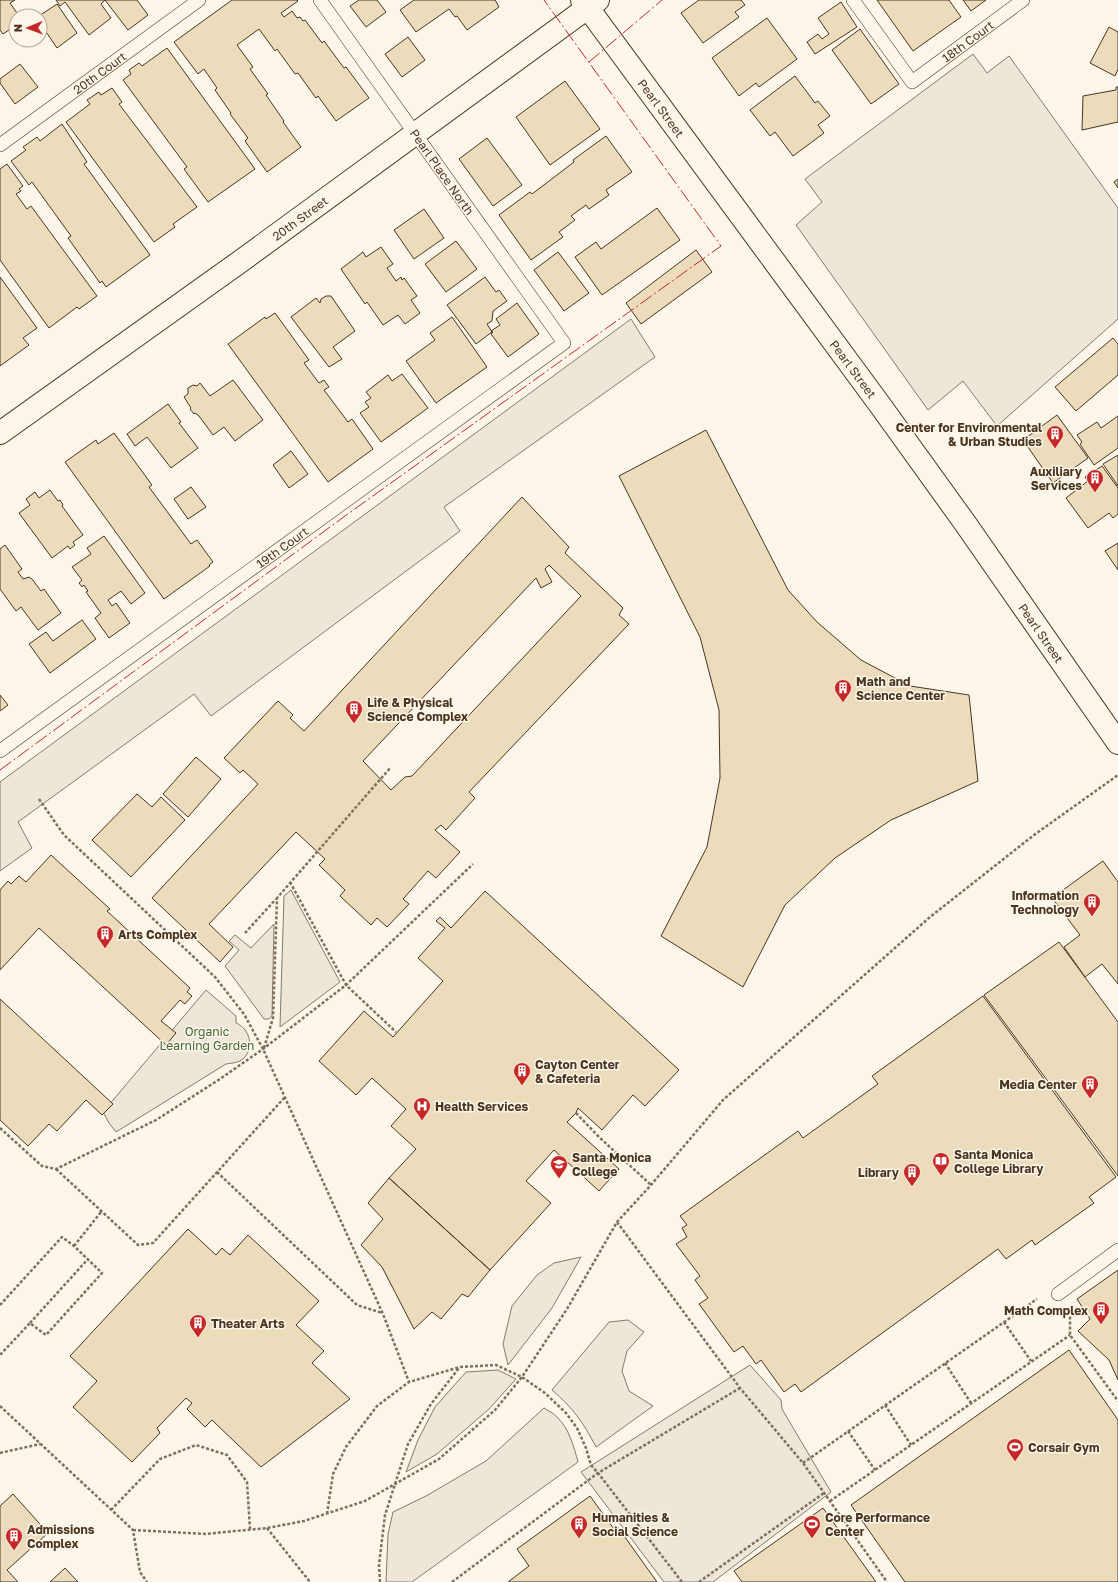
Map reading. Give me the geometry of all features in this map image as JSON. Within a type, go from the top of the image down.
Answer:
[{"type":"street","name":"20th Street","points":[[0,433],[235,265],[589,3]]},
{"type":"street","name":"Pearl Street","points":[[589,3],[965,523],[1118,743]]},
{"type":"lane","name":"20th Court","points":[[0,145],[199,0]]},
{"type":"lane","name":"Pearl Place North","points":[[320,0],[564,343]]},
{"type":"lane","name":"18th Court","points":[[853,0],[912,82],[1023,0]]},
{"type":"lane","name":"19th Court","points":[[0,751],[564,343]]},
{"type":"lane","points":[[1058,1294],[1118,1250]]},
{"type":"path","points":[[245,933],[391,768]]},
{"type":"path","points":[[133,1530],[206,1534],[267,1528],[304,1521],[365,1501],[439,1459],[495,1410],[522,1377],[567,1309],[617,1222],[651,1185],[723,1100],[930,917],[1034,835],[1118,775]]},
{"type":"path","points":[[39,799],[64,835],[215,977],[244,1014],[264,1049],[383,1314],[409,1382]]},
{"type":"path","points":[[56,1169],[156,1120],[264,1049],[346,985],[473,864]]},
{"type":"path","points":[[290,882],[346,985],[396,1032]]},
{"type":"path","points":[[264,1049],[273,1018],[276,898]]},
{"type":"path","points":[[0,1128],[42,1166],[56,1169],[101,1212],[138,1244],[153,1243],[285,1097]]},
{"type":"path","points":[[576,1113],[651,1185]]},
{"type":"path","points":[[217,1172],[357,1305],[383,1314]]},
{"type":"path","points":[[74,1246],[101,1212]]},
{"type":"path","points":[[617,1222],[740,1388],[803,1463],[887,1582]]},
{"type":"path","points":[[0,1305],[62,1237],[74,1246],[102,1273],[46,1335],[30,1323]]},
{"type":"path","points":[[0,1355],[88,1259]]},
{"type":"path","points":[[803,1463],[1040,1296],[1058,1294],[1070,1315],[1070,1335],[1118,1401]]},
{"type":"path","points":[[1004,1322],[1031,1361]]},
{"type":"path","points":[[830,1501],[1070,1335]]},
{"type":"path","points":[[945,1363],[971,1403]]},
{"type":"path","points":[[327,1514],[333,1474],[346,1447],[377,1406],[409,1382],[460,1367],[496,1365],[522,1377],[545,1393],[566,1413],[577,1428],[586,1448],[590,1465],[598,1473],[682,1582]]},
{"type":"path","points":[[380,1582],[379,1565],[385,1515],[408,1444],[431,1404],[460,1367]]},
{"type":"path","points":[[452,1582],[598,1473],[740,1388]]},
{"type":"path","points":[[885,1405],[911,1445]]},
{"type":"path","points":[[0,1406],[133,1530],[140,1572],[147,1582]]},
{"type":"path","points":[[848,1431],[875,1470]]},
{"type":"path","points":[[0,1453],[40,1444]]},
{"type":"path","points":[[111,1510],[160,1459],[196,1445],[227,1455],[247,1482],[250,1529]]},
{"type":"path","points":[[699,1582],[824,1493]]},
{"type":"path","points":[[267,1528],[310,1582]]},
{"type":"green space","points":[[291,890],[340,982],[280,1027],[284,896]]},
{"type":"green space","points":[[274,924],[272,1016],[269,1019],[264,1019],[225,966],[239,950],[229,941],[235,935],[251,948]]},
{"type":"green space","name":"Organic Learning Garden","points":[[206,990],[236,1016],[236,1023],[241,1025],[247,1033],[250,1043],[247,1054],[242,1060],[226,1064],[116,1132],[103,1112]]},
{"type":"green space","points":[[581,1257],[552,1308],[508,1365],[503,1344],[512,1306],[537,1275],[554,1263]]},
{"type":"green space","points":[[628,1320],[644,1332],[627,1351],[622,1371],[629,1391],[653,1406],[596,1447],[587,1430],[577,1416],[552,1390],[609,1322]]},
{"type":"green space","points":[[498,1370],[516,1379],[489,1409],[437,1454],[406,1472],[418,1440],[435,1407],[466,1372]]},
{"type":"green space","points":[[544,1408],[553,1413],[565,1427],[575,1450],[578,1462],[412,1582],[386,1582],[388,1534],[393,1512],[426,1496],[486,1461]]},
{"type":"shaded area","points":[[973,54],[987,73],[1009,56],[1118,208],[1118,319],[997,426],[963,381],[928,410],[796,225],[822,202],[805,179]]},
{"type":"shaded area","points":[[631,319],[655,357],[444,507],[460,531],[211,716],[194,694],[18,822],[32,848],[0,871],[0,782]]},
{"type":"shaded area","points":[[750,1365],[781,1400],[782,1409],[831,1492],[713,1582],[664,1582],[581,1472]]},
{"type":"building","points":[[0,0],[15,0],[10,3],[13,8],[8,8],[8,31],[3,34],[0,30]]},
{"type":"building","points":[[56,0],[105,0],[101,4],[111,18],[89,35],[65,2],[60,6]]},
{"type":"building","points":[[105,0],[137,0],[148,15],[128,30]]},
{"type":"building","points":[[232,0],[297,0],[298,1],[281,13],[284,17],[292,11],[297,18],[300,17],[303,21],[305,20],[322,43],[324,41],[344,68],[346,67],[369,98],[336,121],[318,96],[316,98],[298,73],[295,74],[277,49],[275,51],[259,29],[237,45],[253,67],[250,69],[268,94],[266,95],[301,147],[267,172],[245,141],[248,138],[230,114],[231,113],[215,90],[217,88],[204,69],[198,74],[174,42]]},
{"type":"building","points":[[359,0],[377,0],[386,12],[366,27],[350,6]]},
{"type":"building","points":[[414,0],[495,0],[499,7],[467,30],[457,16],[455,17],[449,9],[416,32],[400,10]]},
{"type":"building","points":[[699,0],[741,0],[745,5],[735,12],[739,17],[703,43],[681,13]]},
{"type":"building","points":[[877,0],[949,0],[961,17],[913,51]]},
{"type":"building","points":[[963,0],[986,0],[971,11]]},
{"type":"building","points":[[841,2],[857,27],[815,54],[807,42],[818,34],[822,39],[829,34],[818,18]]},
{"type":"building","points":[[57,4],[77,33],[57,48],[48,35],[48,10]]},
{"type":"building","points":[[767,18],[797,59],[759,87],[756,83],[739,96],[712,58]]},
{"type":"building","points":[[1109,27],[1118,32],[1118,69],[1115,76],[1090,63]]},
{"type":"building","points":[[860,29],[899,84],[871,104],[832,50]]},
{"type":"building","points":[[408,37],[425,60],[402,77],[385,54]]},
{"type":"building","points":[[167,48],[255,169],[208,202],[184,169],[187,167],[123,80],[131,74],[129,70],[139,63],[142,66]]},
{"type":"building","points":[[20,64],[38,87],[15,104],[0,83],[0,79]]},
{"type":"building","points":[[795,76],[815,103],[818,101],[830,116],[818,125],[824,133],[793,156],[775,132],[770,136],[750,110]]},
{"type":"building","points":[[565,81],[600,129],[550,165],[516,117]]},
{"type":"building","points":[[1116,87],[1118,87],[1118,122],[1082,130],[1083,96],[1116,90]]},
{"type":"building","points":[[112,88],[122,102],[119,104],[197,207],[173,224],[175,227],[154,242],[66,122],[90,104],[87,100],[99,92],[101,95]]},
{"type":"building","points":[[62,124],[87,162],[84,164],[150,255],[106,287],[102,281],[100,283],[68,238],[71,236],[32,182],[29,185],[11,161],[26,150],[23,147],[37,137],[40,141]]},
{"type":"building","points":[[606,136],[632,172],[606,190],[609,195],[589,209],[586,205],[571,216],[575,220],[559,232],[563,237],[531,260],[499,215],[530,192],[532,194],[574,162],[573,160]]},
{"type":"building","points":[[487,138],[522,185],[493,206],[459,159]]},
{"type":"building","points":[[7,164],[23,186],[19,189],[21,191],[16,194],[27,209],[31,206],[97,296],[79,309],[77,307],[49,328],[0,260],[0,169]]},
{"type":"building","points":[[1118,179],[1118,188],[1114,182]]},
{"type":"building","points":[[657,208],[680,240],[602,295],[575,257],[596,242],[601,249]]},
{"type":"building","points":[[424,209],[444,238],[414,259],[394,230]]},
{"type":"building","points":[[456,241],[477,269],[446,292],[425,264]]},
{"type":"building","points":[[381,247],[393,264],[387,268],[396,281],[401,277],[402,280],[404,278],[417,296],[411,300],[420,313],[405,324],[398,315],[383,325],[367,302],[365,304],[341,269],[363,252],[366,257]]},
{"type":"building","points":[[696,250],[712,272],[641,324],[626,303]]},
{"type":"building","points":[[558,252],[589,293],[564,311],[534,270]]},
{"type":"building","points":[[0,277],[37,328],[23,338],[29,345],[0,366]]},
{"type":"building","points":[[485,277],[496,292],[499,290],[507,301],[493,311],[492,321],[487,324],[492,332],[476,344],[447,305]]},
{"type":"building","points":[[326,296],[331,296],[355,331],[333,347],[342,359],[329,367],[291,317],[316,298],[320,303],[321,299]]},
{"type":"building","points":[[517,303],[539,334],[508,357],[491,334],[493,332],[491,331],[500,325],[496,319]]},
{"type":"building","points":[[275,313],[309,360],[304,363],[319,383],[324,380],[329,387],[324,390],[348,422],[352,419],[373,449],[328,482],[228,344],[265,317],[266,319]]},
{"type":"building","points":[[452,317],[487,367],[436,403],[406,361],[435,340],[430,333]]},
{"type":"building","points":[[1113,338],[1118,344],[1118,375],[1076,411],[1055,387]]},
{"type":"building","points":[[402,374],[428,408],[381,442],[360,413],[369,407],[365,402],[371,398],[366,392],[388,375],[392,381]]},
{"type":"building","points":[[233,380],[263,420],[235,441],[224,427],[213,435],[199,416],[195,413],[194,414],[190,409],[191,408],[184,397],[188,394],[188,388],[193,385],[197,386],[200,383],[210,396]]},
{"type":"building","points":[[168,404],[181,422],[179,423],[198,448],[171,468],[147,437],[135,446],[127,434]]},
{"type":"building","name":"Center for Environmental & Urban Studies","points":[[1057,415],[1088,458],[1053,483],[1023,440]]},
{"type":"building","points":[[1118,416],[1118,448],[1094,465],[1080,444],[1082,442],[1077,435],[1097,422],[1101,428]]},
{"type":"building","name":"Math and Science Center","points":[[706,430],[788,590],[817,622],[861,660],[910,686],[969,695],[978,781],[891,820],[835,858],[785,905],[743,987],[661,936],[707,847],[720,778],[719,710],[700,637],[619,476]]},
{"type":"building","points":[[114,433],[152,485],[149,487],[191,544],[197,540],[213,562],[209,565],[210,566],[164,599],[65,462],[96,440],[98,444]]},
{"type":"building","points":[[291,451],[308,474],[289,488],[273,465]]},
{"type":"building","points":[[1118,455],[1118,486],[1103,464]]},
{"type":"building","name":"Auxiliary Services","points":[[1102,466],[1118,488],[1118,514],[1113,518],[1109,513],[1088,528],[1066,498],[1088,481],[1085,477]]},
{"type":"building","points":[[191,487],[206,507],[188,519],[174,499]]},
{"type":"building","points":[[50,490],[58,501],[60,500],[63,505],[62,506],[83,535],[73,542],[75,545],[70,549],[68,546],[52,558],[19,513],[30,505],[26,499],[35,492],[39,498]]},
{"type":"building","name":"Life & Physical Science Complex","points":[[522,497],[569,547],[565,553],[623,608],[619,615],[629,624],[469,792],[475,798],[446,830],[441,825],[435,830],[460,852],[436,878],[428,871],[403,899],[409,904],[387,927],[377,918],[371,925],[340,896],[345,890],[319,865],[325,859],[296,832],[209,924],[233,947],[220,962],[152,898],[258,784],[243,770],[240,773],[224,758],[278,701],[293,715],[290,718],[304,731]],"holes":[[[549,565],[581,596],[412,776],[405,777],[391,790],[363,761],[536,578],[541,588],[552,582],[545,569]]]},
{"type":"building","points":[[104,536],[145,593],[131,604],[121,591],[108,600],[112,606],[116,603],[130,623],[109,638],[95,618],[101,613],[86,592],[88,591],[84,585],[82,587],[79,583],[82,580],[72,567],[91,554],[87,548]]},
{"type":"building","points":[[1118,543],[1118,570],[1105,551]]},
{"type":"building","points":[[5,545],[22,569],[18,572],[23,579],[29,577],[41,591],[44,589],[61,613],[38,630],[21,607],[16,611],[0,589],[0,549]]},
{"type":"building","points":[[82,620],[96,639],[50,673],[29,644],[46,632],[53,641]]},
{"type":"building","points":[[0,695],[8,705],[0,711]]},
{"type":"building","points":[[196,757],[221,779],[188,817],[163,794]]},
{"type":"building","points":[[137,794],[152,807],[161,797],[185,820],[131,877],[92,840]]},
{"type":"building","name":"Arts Complex","points":[[51,855],[110,909],[107,911],[190,988],[187,992],[192,996],[185,1004],[180,1000],[161,1021],[176,1033],[166,1045],[39,928],[0,970],[0,890],[8,881],[11,884],[19,876],[26,882]]},
{"type":"building","name":"Information Technology","points":[[1103,861],[1118,882],[1118,984],[1102,964],[1085,977],[1064,947],[1080,935],[1052,898]]},
{"type":"building","name":"Cayton Center & Cafeteria","points":[[485,891],[679,1070],[645,1106],[633,1095],[602,1130],[578,1108],[576,1113],[567,1122],[619,1169],[599,1191],[554,1150],[526,1181],[551,1203],[490,1270],[389,1178],[416,1149],[391,1126],[406,1109],[372,1078],[356,1095],[319,1061],[364,1011],[393,1037],[443,981],[418,958],[445,928],[436,921],[440,917],[451,928]]},
{"type":"building","name":"Media Center","points":[[1059,942],[1118,1022],[1118,1176],[984,995]]},
{"type":"building","name":"Library","points":[[983,996],[1116,1177],[1089,1197],[1094,1203],[1035,1245],[1032,1240],[1006,1259],[998,1249],[801,1392],[795,1384],[784,1392],[761,1360],[756,1364],[743,1346],[734,1352],[699,1304],[708,1298],[695,1280],[700,1276],[676,1244],[687,1237],[682,1228],[687,1225],[680,1216],[798,1131],[803,1138],[878,1084],[872,1076]]},
{"type":"building","points":[[0,999],[113,1104],[102,1115],[86,1100],[57,1131],[49,1124],[28,1146],[0,1120]]},
{"type":"building","points":[[389,1178],[490,1270],[468,1297],[462,1294],[441,1319],[432,1312],[414,1329],[382,1267],[361,1245],[383,1219],[368,1203]]},
{"type":"building","name":"Theater Arts","points":[[188,1229],[216,1255],[222,1248],[230,1255],[248,1235],[319,1301],[296,1325],[324,1351],[312,1363],[350,1399],[261,1467],[212,1420],[205,1427],[187,1409],[192,1403],[186,1398],[157,1428],[160,1433],[132,1462],[73,1407],[97,1381],[70,1356]]},
{"type":"building","name":"Math Complex","points":[[1118,1270],[1118,1380],[1109,1360],[1078,1331],[1090,1319],[1077,1299]]},
{"type":"building","name":"Corsair Gym","points":[[1069,1350],[1118,1420],[1118,1582],[905,1582],[851,1505]]},
{"type":"building","name":"Admissions Complex","points":[[13,1494],[48,1533],[7,1570],[18,1582],[0,1582],[0,1506]]},
{"type":"building","name":"Humanities & Social Science","points":[[590,1496],[614,1529],[617,1526],[657,1582],[508,1582],[529,1566],[517,1549]]},
{"type":"building","name":"Core Performance Center","points":[[823,1508],[876,1582],[742,1582],[734,1571]]},
{"type":"building","name":"Admissions Complex","points":[[65,1568],[78,1582],[50,1582]]},
{"type":"power","points":[[0,770],[345,516],[721,246],[544,0]]},
{"type":"power","points":[[589,62],[662,0]]},
{"type":"place","name":"Center for Environmental & Urban Studies","points":[[1055,449]]},
{"type":"place","name":"Auxiliary Services","points":[[1095,493]]},
{"type":"place","name":"Math and Science Center","points":[[843,703]]},
{"type":"place","name":"Life & Physical Science Complex","points":[[354,724]]},
{"type":"place","name":"Information Technology","points":[[1092,917]]},
{"type":"place","name":"Arts Complex","points":[[105,949]]},
{"type":"place","name":"Cayton Center & Cafeteria","points":[[522,1086]]},
{"type":"place","name":"Media Center","points":[[1090,1099]]},
{"type":"place","name":"Health Services","points":[[422,1121]]},
{"type":"place","name":"Santa Monica College Library","points":[[941,1176]]},
{"type":"place","name":"Santa Monica College","points":[[559,1179]]},
{"type":"place","name":"Library","points":[[912,1187]]},
{"type":"place","name":"Math Complex","points":[[1101,1325]]},
{"type":"place","name":"Theater Arts","points":[[198,1338]]},
{"type":"place","name":"Corsair Gym","points":[[1015,1462]]},
{"type":"place","name":"Humanities & Social Science","points":[[579,1539]]},
{"type":"place","name":"Core Performance Center","points":[[812,1539]]},
{"type":"place","name":"Admissions Complex","points":[[14,1551]]}]
